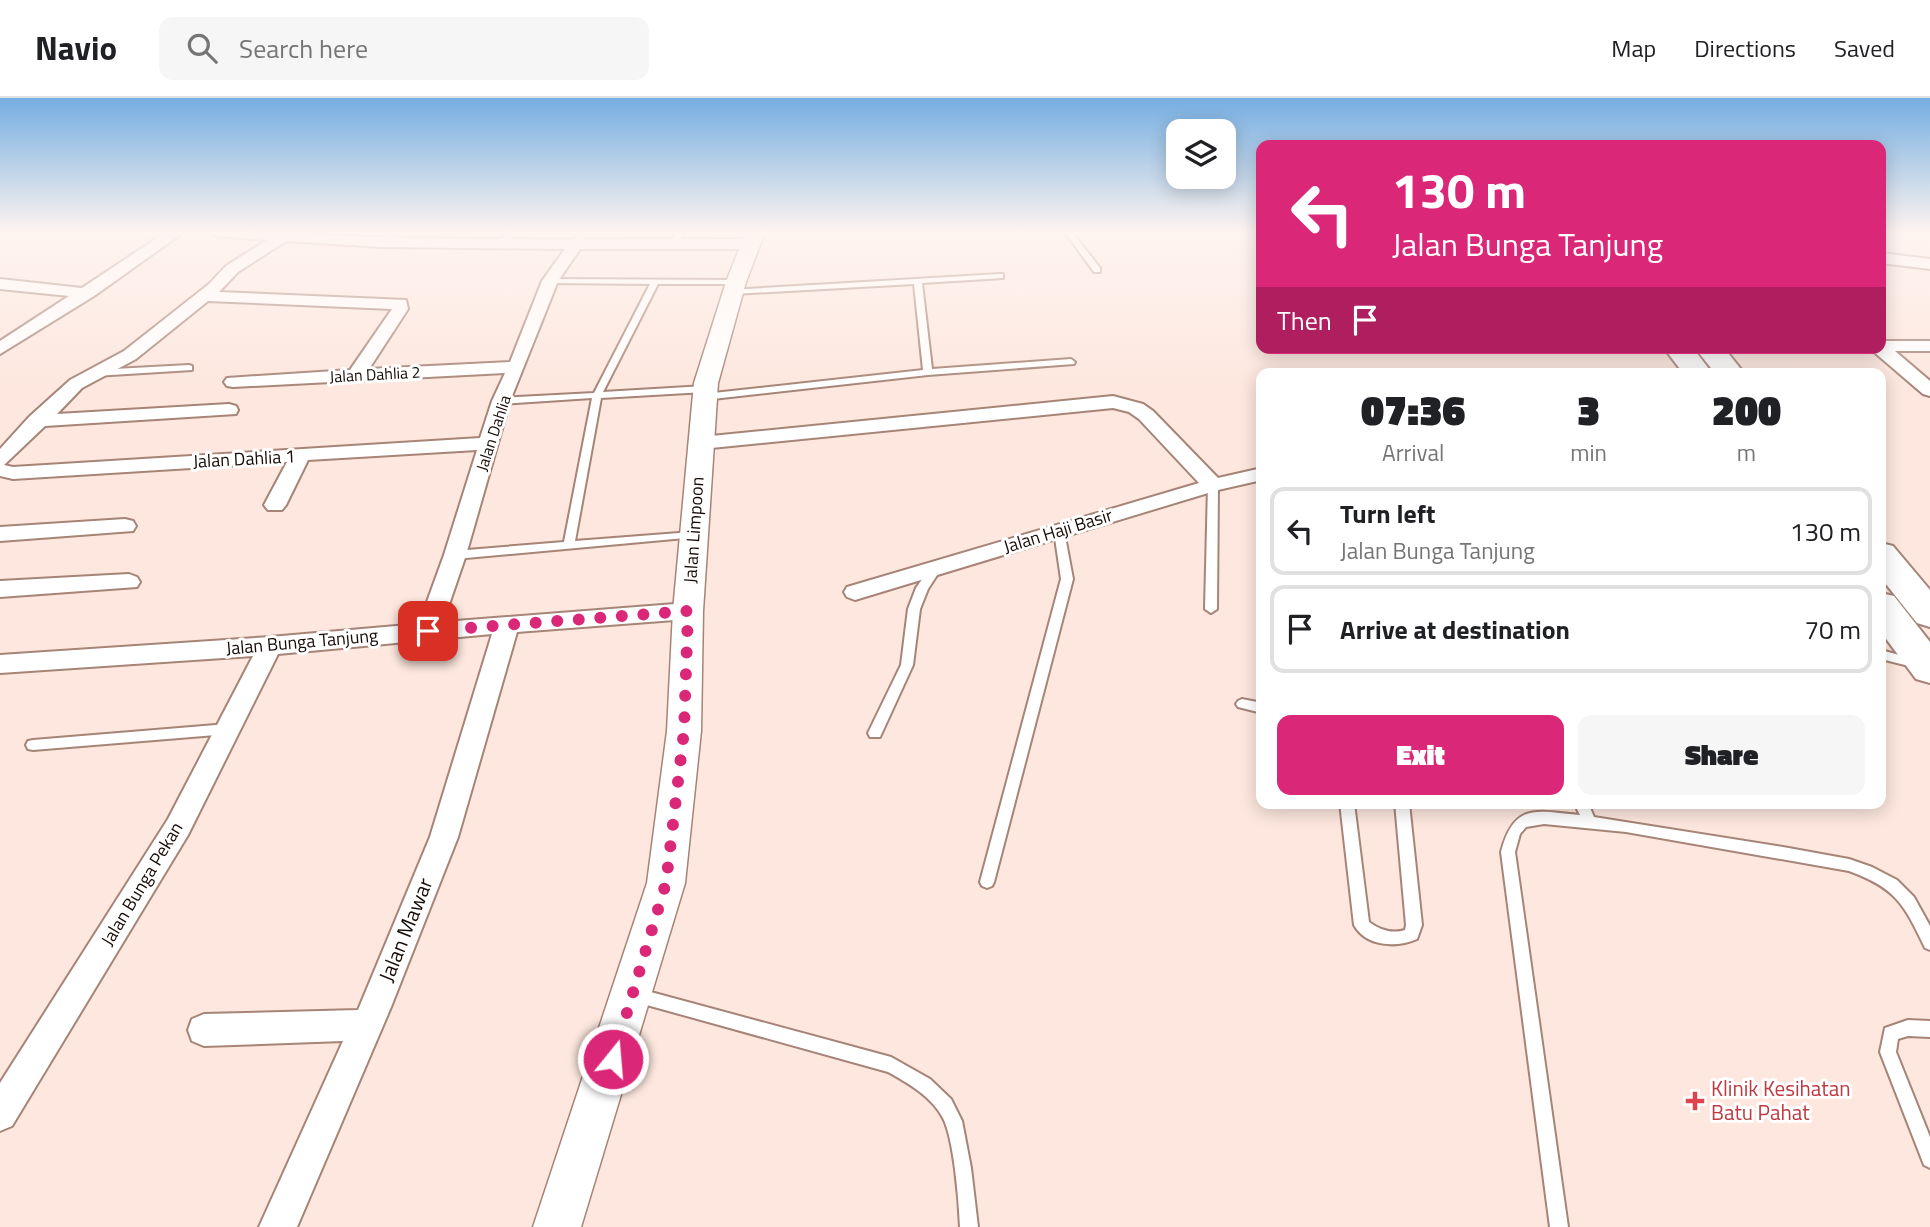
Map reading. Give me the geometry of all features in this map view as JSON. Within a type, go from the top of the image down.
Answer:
[{"type":"highway","points":[[1683,354],[1694,368]]},
{"type":"highway","points":[[1704,354],[1714,368]]},
{"type":"highway","points":[[1714,354],[1727,368]]},
{"type":"highway","points":[[1886,560],[1930,614]]},
{"type":"highway","points":[[1886,611],[1929,667]]},
{"type":"street","points":[[7,285],[88,293]]},
{"type":"street","points":[[0,349],[100,285]]},
{"type":"street","name":"Jalan Dahlia 1","points":[[216,285],[130,355],[76,384],[36,421],[1,461],[13,473],[488,443]]},
{"type":"street","name":"Jalan Dahlia","points":[[428,631],[455,555],[501,401],[549,285]]},
{"type":"street","name":"Jalan Limpoon","points":[[557,1227],[666,883],[684,731],[692,535],[705,393],[735,287]]},
{"type":"street","points":[[204,296],[400,304],[400,309],[356,375]]},
{"type":"street","points":[[1886,347],[1930,346]]},
{"type":"street","points":[[1886,351],[1930,390]]},
{"type":"street","name":"Jalan Dahlia 2","points":[[233,382],[517,367]]},
{"type":"street","points":[[701,443],[1113,402],[1136,408],[1146,415],[1213,485]]},
{"type":"street","points":[[36,421],[229,410]]},
{"type":"street","points":[[275,505],[300,456]]},
{"type":"street","name":"Jalan Haji Basir","points":[[855,592],[1213,485],[1256,475]]},
{"type":"street","points":[[0,534],[125,526]]},
{"type":"street","points":[[0,589],[129,582]]},
{"type":"street","name":"Jalan Bunga Tanjung","points":[[0,664],[270,646],[507,624],[688,611]]},
{"type":"street","name":"Jalan Mawar","points":[[278,1227],[367,1025],[443,837],[507,624]]},
{"type":"street","name":"Jalan Bunga Pekan","points":[[0,1114],[178,827],[270,646]]},
{"type":"street","points":[[204,1030],[367,1025]]},
{"type":"lane","points":[[569,545],[597,395],[654,285]]},
{"type":"lane","points":[[698,285],[735,287],[806,285]]},
{"type":"lane","points":[[918,285],[928,372]]},
{"type":"lane","points":[[501,401],[597,395],[705,393],[928,372],[1071,362]]},
{"type":"lane","points":[[93,373],[189,368]]},
{"type":"lane","points":[[1211,609],[1213,485]]},
{"type":"lane","points":[[987,882],[1067,579],[1059,531]]},
{"type":"lane","points":[[455,555],[692,535]]},
{"type":"lane","points":[[874,733],[907,665],[914,608],[922,588],[936,569]]},
{"type":"lane","points":[[1886,656],[1929,667]]},
{"type":"lane","points":[[1242,704],[1256,707]]},
{"type":"lane","points":[[33,745],[228,729]]},
{"type":"lane","points":[[1348,809],[1362,925],[1378,937],[1405,938],[1412,934],[1414,925],[1403,809]]},
{"type":"lane","points":[[1584,809],[1590,821]]},
{"type":"lane","points":[[1559,1227],[1508,852],[1513,832],[1525,820],[1544,816],[1590,821],[1849,865],[1876,874],[1896,886],[1912,903],[1930,943]]},
{"type":"lane","points":[[632,994],[891,1065],[918,1079],[951,1114],[969,1210],[969,1227]]},
{"type":"lane","points":[[1930,1029],[1908,1028],[1891,1034],[1888,1052],[1930,1159]]},
{"type":"place","name":"Klinik Kesihatan Batu Pahat","points":[[1695,1101]]},
{"type":"route","points":[[428,631],[688,611],[684,731],[666,883],[613,1059]]}]
